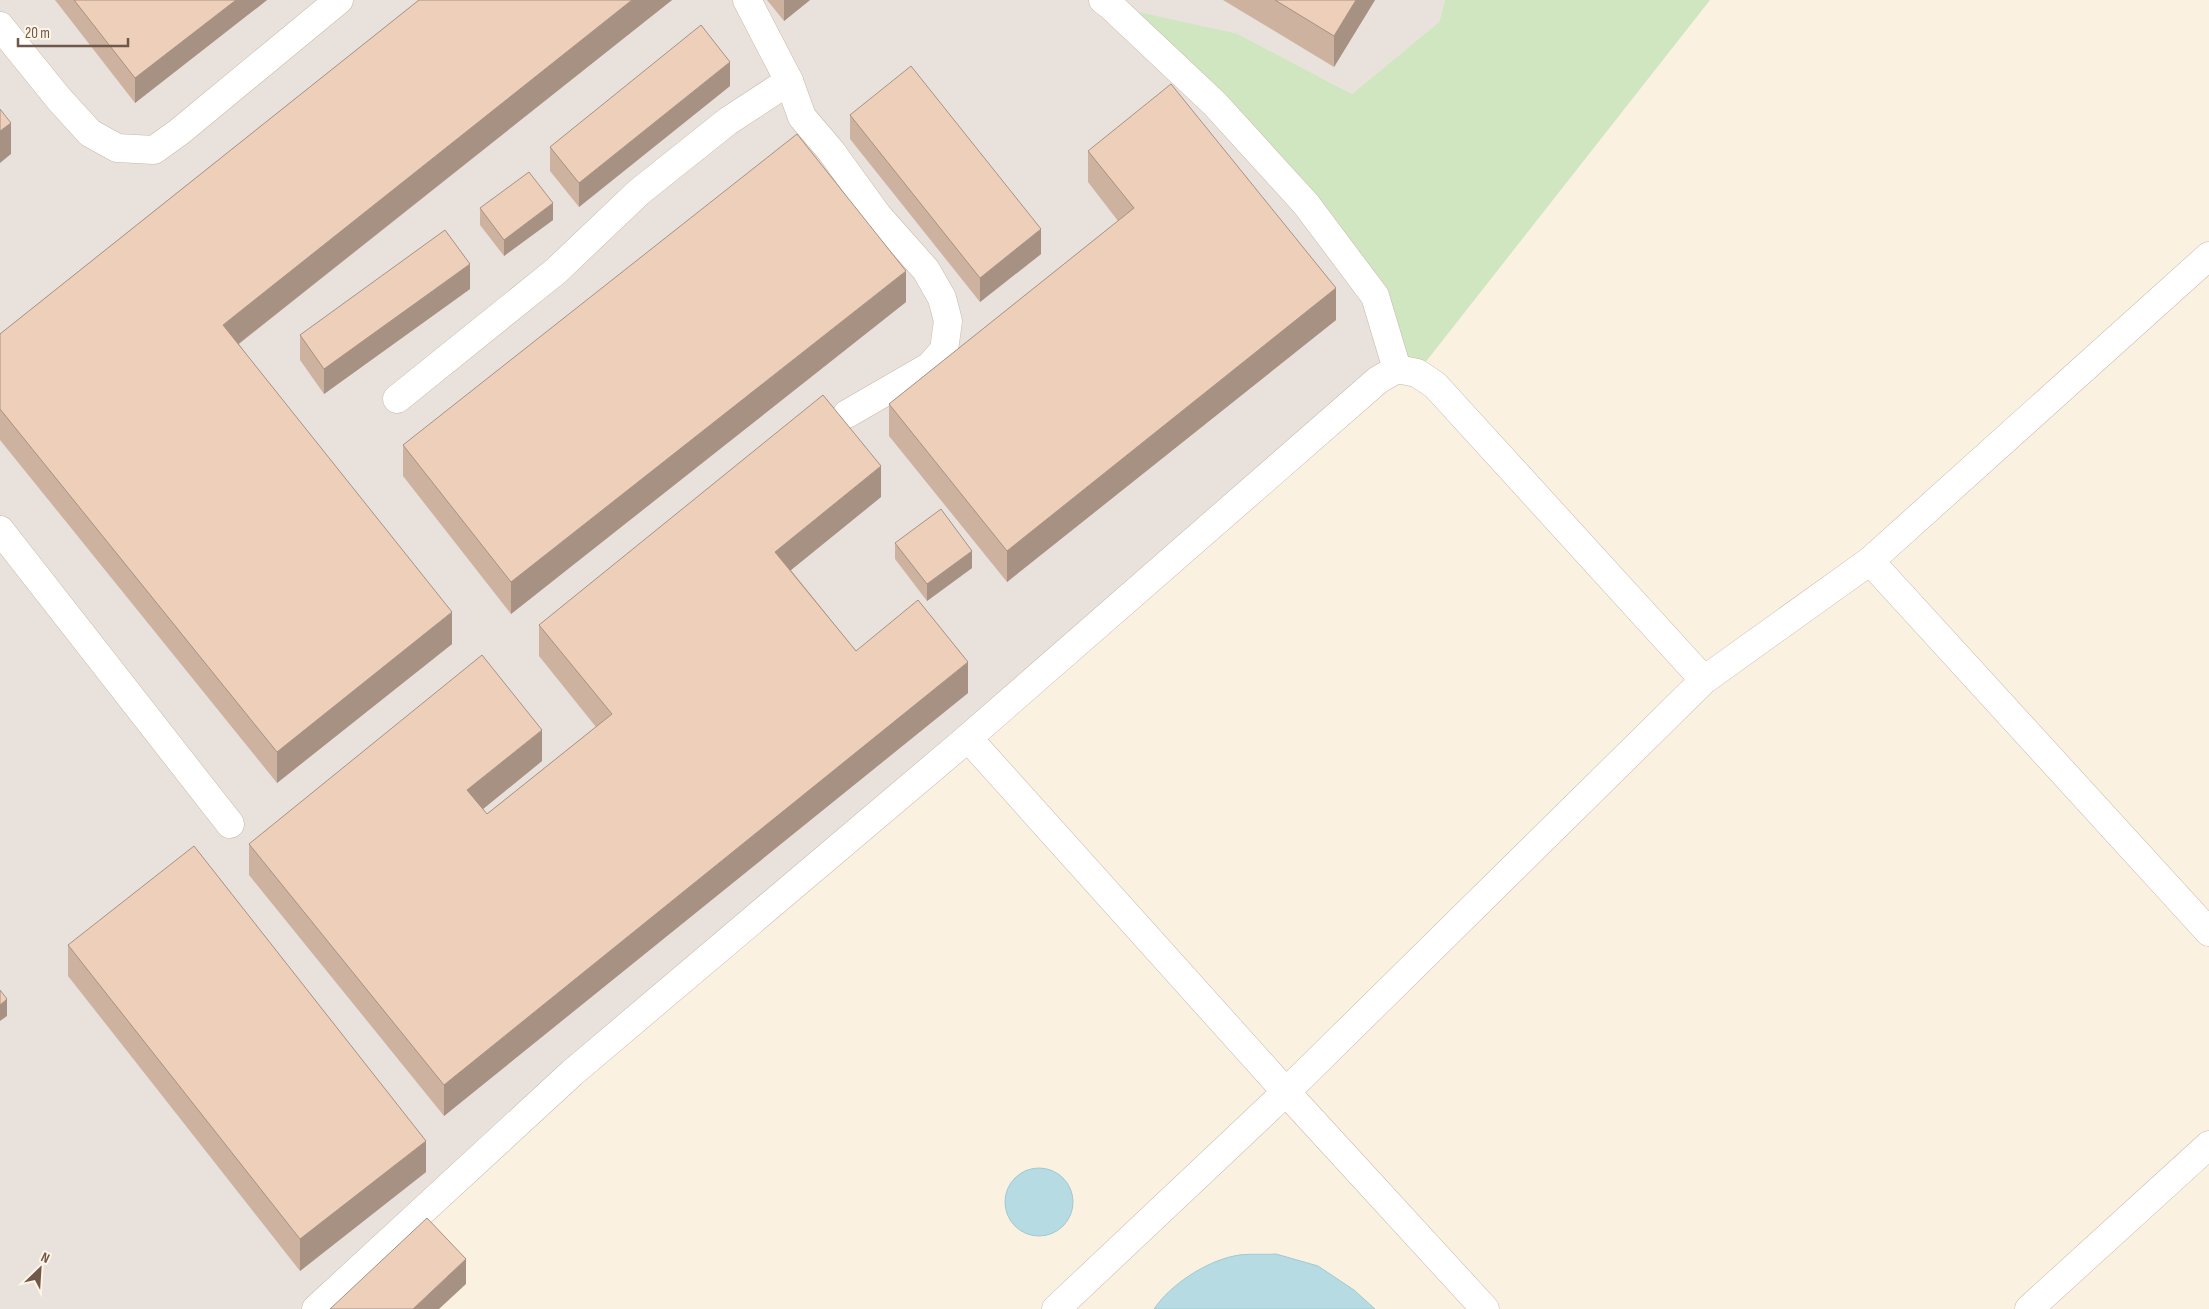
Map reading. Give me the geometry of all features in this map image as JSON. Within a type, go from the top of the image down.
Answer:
[{"type":"lane","points":[[0,26],[59,99],[90,133],[117,148],[154,150],[179,132],[339,0]]},
{"type":"lane","points":[[747,0],[788,82],[802,117],[831,151],[878,216],[926,270],[942,298],[948,321],[944,350],[930,366],[846,414]]},
{"type":"lane","points":[[1103,0],[1216,104],[1306,204],[1374,296],[1397,369]]},
{"type":"lane","points":[[397,399],[556,271],[639,192],[728,121],[788,82]]},
{"type":"lane","points":[[1056,1309],[1286,1092],[1704,680],[1870,561],[2209,256]]},
{"type":"lane","points":[[316,1309],[572,1072],[968,738],[1378,380],[1397,369],[1418,373],[1435,386],[1704,680]]},
{"type":"lane","points":[[0,530],[230,824]]},
{"type":"lane","points":[[1870,561],[2209,932]]},
{"type":"lane","points":[[968,738],[1286,1092],[1485,1309]]},
{"type":"lane","points":[[2029,1309],[2209,1145]]},
{"type":"shaded area","points":[[0,0],[1445,0],[1439,22],[1352,94],[1238,34],[1375,296],[1397,369],[316,1309],[0,1309]]},
{"type":"green space","points":[[1445,0],[1710,0],[1417,373],[1397,369],[1375,296],[1111,6],[1238,34],[1352,94],[1439,22]]},
{"type":"water","points":[[1039,1168],[1052,1171],[1063,1178],[1070,1189],[1073,1202],[1070,1215],[1063,1226],[1052,1233],[1039,1236],[1026,1233],[1015,1226],[1008,1215],[1005,1202],[1008,1189],[1015,1178],[1026,1171]]},
{"type":"water","points":[[1276,1254],[1318,1266],[1354,1290],[1375,1309],[1154,1309],[1169,1291],[1179,1283],[1212,1263],[1239,1255]]},
{"type":"building","points":[[74,0],[236,0],[135,78]]},
{"type":"building","points":[[419,0],[632,0],[223,325],[452,612],[277,752],[0,409],[0,334]]},
{"type":"building","points":[[1275,0],[1356,0],[1334,36]]},
{"type":"building","points":[[701,25],[730,62],[579,183],[550,147]]},
{"type":"building","points":[[911,66],[1041,229],[980,278],[850,115]]},
{"type":"building","points":[[1171,84],[1336,288],[1007,551],[889,404],[1134,208],[1088,151]]},
{"type":"building","points":[[0,109],[11,123],[0,131]]},
{"type":"building","points":[[797,134],[906,271],[511,582],[403,445]]},
{"type":"building","points":[[529,172],[553,203],[504,240],[480,208]]},
{"type":"building","points":[[445,230],[470,264],[324,369],[300,335]]},
{"type":"building","points":[[823,395],[881,466],[775,552],[856,651],[918,600],[968,662],[444,1085],[249,844],[482,655],[542,730],[467,790],[487,814],[612,714],[539,625]]},
{"type":"building","points":[[941,509],[972,551],[927,584],[895,543]]},
{"type":"building","points":[[194,846],[426,1141],[300,1239],[68,945]]},
{"type":"building","points":[[0,990],[7,999],[0,1005]]},
{"type":"building","points":[[427,1218],[466,1259],[413,1309],[330,1309]]}]
